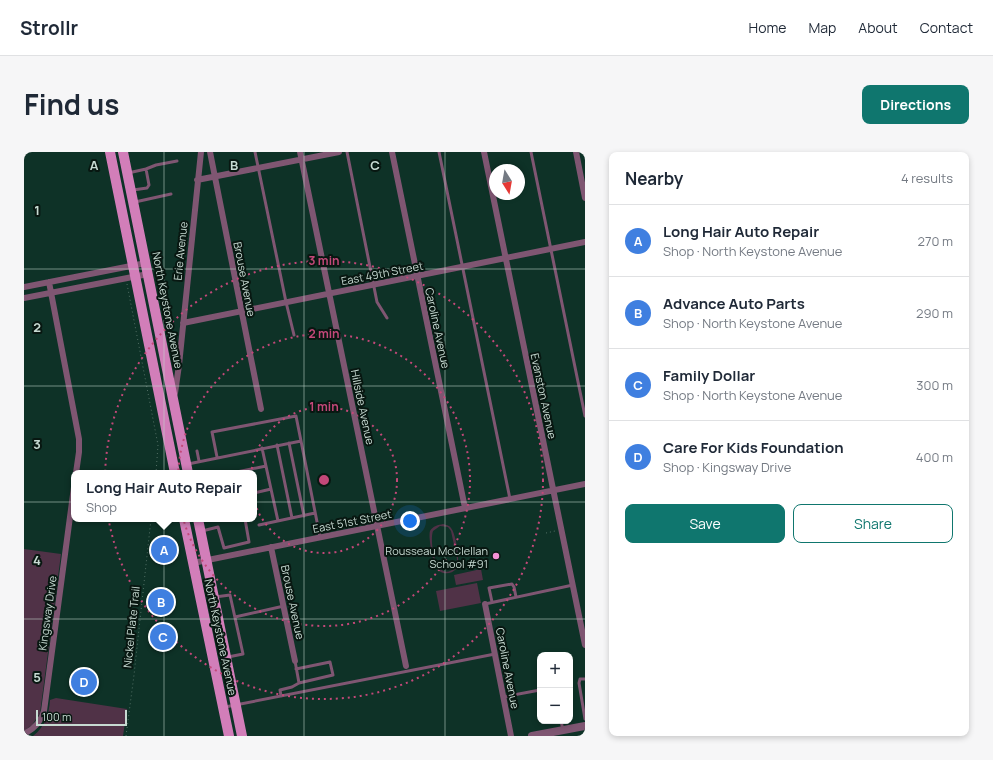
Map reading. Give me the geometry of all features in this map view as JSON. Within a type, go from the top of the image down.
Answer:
[{"type":"main road","points":[[110,152],[174,470]]},
{"type":"main road","name":"North Keystone Avenue","points":[[123,152],[187,468]]},
{"type":"main road","name":"North Keystone Avenue","points":[[185,522],[229,736]]},
{"type":"main road","name":"North Keystone Avenue","points":[[198,522],[242,736]]},
{"type":"street","name":"Erie Avenue","points":[[174,400],[201,152]]},
{"type":"street","name":"Brouse Avenue","points":[[210,152],[216,176],[261,410]]},
{"type":"street","name":"Hillside Avenue","points":[[300,152],[406,666]]},
{"type":"street","points":[[198,180],[338,152]]},
{"type":"street","name":"Caroline Avenue","points":[[392,152],[465,508]]},
{"type":"street","name":"Evanston Avenue","points":[[484,152],[585,645]]},
{"type":"street","points":[[576,152],[585,198]]},
{"type":"street","name":"East 49th Street","points":[[183,323],[585,242]]},
{"type":"street","points":[[24,287],[146,263]]},
{"type":"street","points":[[24,298],[148,274]]},
{"type":"street","points":[[49,282],[79,439],[76,470]]},
{"type":"street","name":"East 51st Street","points":[[193,563],[585,484]]},
{"type":"street","name":"Kingsway Drive","points":[[24,734],[34,728],[38,723],[44,708],[71,509]]},
{"type":"street","name":"Brouse Avenue","points":[[271,547],[295,661]]},
{"type":"street","name":"Caroline Avenue","points":[[485,604],[511,736]]},
{"type":"street","points":[[532,736],[585,726]]},
{"type":"lane","points":[[255,152],[294,334]]},
{"type":"lane","points":[[347,152],[377,302],[387,318]]},
{"type":"lane","points":[[439,152],[510,499]]},
{"type":"lane","points":[[531,152],[585,416]]},
{"type":"lane","points":[[127,173],[177,161]]},
{"type":"lane","points":[[131,191],[147,188],[149,185],[146,169]]},
{"type":"lane","points":[[133,202],[171,194]]},
{"type":"lane","points":[[217,457],[212,432],[296,416],[320,537]]},
{"type":"lane","points":[[187,468],[199,461],[301,441]]},
{"type":"lane","points":[[289,443],[304,516]]},
{"type":"lane","points":[[277,445],[292,518]]},
{"type":"lane","points":[[262,448],[278,521]]},
{"type":"lane","points":[[197,451],[199,461]]},
{"type":"lane","points":[[247,470],[266,466]]},
{"type":"lane","points":[[257,492],[271,490]]},
{"type":"lane","points":[[259,525],[316,513]]},
{"type":"lane","points":[[246,522],[251,551]]},
{"type":"lane","points":[[200,531],[218,527],[226,556]]},
{"type":"lane","points":[[224,548],[249,542]]},
{"type":"lane","points":[[492,602],[489,588],[512,584],[516,597]]},
{"type":"lane","points":[[485,604],[573,585]]},
{"type":"lane","points":[[214,597],[230,595],[243,654],[226,657]]},
{"type":"lane","points":[[235,617],[284,606]]},
{"type":"lane","points":[[223,707],[495,654]]},
{"type":"lane","points":[[295,661],[299,682]]},
{"type":"lane","points":[[281,696],[280,690],[292,688],[299,682],[333,675],[330,662],[296,669]]},
{"type":"lane","points":[[585,678],[580,679],[579,683],[585,719]]},
{"type":"lane","points":[[504,697],[537,691]]},
{"type":"lane","points":[[561,724],[562,730]]},
{"type":"path","points":[[127,287],[158,446],[156,470]]},
{"type":"path","name":"Nickel Plate Trail","points":[[126,736],[151,522]]},
{"type":"path","points":[[546,533],[556,531]]},
{"type":"shaded area","points":[[443,524],[449,526],[453,531],[457,548],[458,561],[457,566],[454,571],[449,573],[440,572],[436,567],[430,544],[431,529],[437,525]],"holes":[[[440,526],[448,527],[451,531],[457,559],[456,567],[449,571],[443,571],[439,567],[433,552],[432,536],[433,531]]]},
{"type":"shaded area","points":[[24,549],[61,554],[40,713],[32,725],[24,731]]},
{"type":"shaded area","points":[[481,569],[483,580],[456,585],[454,575]]},
{"type":"shaded area","points":[[477,583],[481,603],[440,611],[436,591]]},
{"type":"shaded area","points":[[56,698],[127,709],[123,736],[33,736],[41,729],[46,720],[50,700]]},
{"type":"place","name":"Long Hair Auto Repair","points":[[164,550]]},
{"type":"place","name":"Rousseau McClellan School #91","points":[[496,556]]},
{"type":"place","name":"Advance Auto Parts","points":[[161,602]]},
{"type":"place","name":"Family Dollar","points":[[163,637]]},
{"type":"place","name":"Care For Kids Foundation","points":[[84,682]]}]
